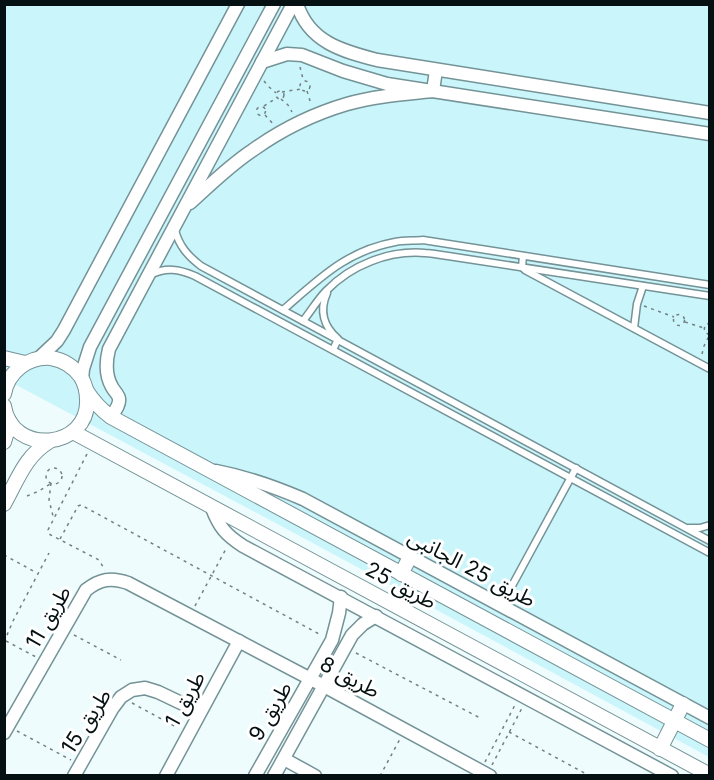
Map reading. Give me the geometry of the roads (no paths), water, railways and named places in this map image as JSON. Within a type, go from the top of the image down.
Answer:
[{"type":"street","points":[[4,394],[13,373],[25,363],[39,358],[49,350],[64,330],[238,4]]},
{"type":"street","points":[[4,406],[10,422],[17,431],[38,441],[62,438],[73,432],[82,420],[87,405],[83,369],[90,347],[274,4]]},
{"type":"street","points":[[111,417],[118,407],[119,398],[110,385],[107,373],[106,360],[109,349],[295,4]]},
{"type":"street","points":[[295,4],[306,23],[325,42],[377,60],[710,113]]},
{"type":"street","points":[[260,66],[279,56],[296,54],[387,84],[710,134]]},
{"type":"street","points":[[433,91],[436,70]]},
{"type":"street","points":[[184,208],[251,151],[314,115],[347,104],[433,91]]},
{"type":"street","points":[[4,358],[25,363]]},
{"type":"street","name":"طريق 25","points":[[39,358],[52,358],[64,362],[75,370],[93,401],[111,417],[710,740]]},
{"type":"street","points":[[4,442],[10,422]]},
{"type":"street","name":"طريق 25","points":[[73,432],[710,775]]},
{"type":"street","points":[[4,504],[33,453],[50,441]]},
{"type":"street","name":"طريق 25 الجانبى","points":[[208,469],[241,476],[303,499],[710,718]]},
{"type":"street","points":[[212,508],[216,520],[231,539],[672,776]]},
{"type":"street","points":[[401,574],[410,557]]},
{"type":"street","name":"طريق 8","points":[[106,579],[118,579],[128,583],[486,773]]},
{"type":"street","name":"طريق 11","points":[[6,730],[86,590],[106,579]]},
{"type":"street","name":"طريق 9","points":[[255,776],[332,640],[339,613],[340,597]]},
{"type":"street","name":"طريق 9","points":[[274,776],[352,635],[376,616]]},
{"type":"street","name":"طريق 1","points":[[165,776],[239,641]]},
{"type":"street","name":"طريق 15","points":[[77,770],[112,709],[121,697],[132,690],[145,688],[158,692],[200,711]]},
{"type":"street","points":[[660,748],[683,704]]},
{"type":"street","points":[[284,759],[315,776]]},
{"type":"lane","points":[[174,226],[181,245],[201,266],[710,541]]},
{"type":"lane","points":[[283,310],[323,275],[346,259],[371,248],[397,241],[423,240],[710,285]]},
{"type":"lane","points":[[448,256],[450,244]]},
{"type":"lane","points":[[371,248],[375,260]]},
{"type":"lane","points":[[303,321],[332,285],[357,268],[375,260],[399,254],[423,252],[710,296]]},
{"type":"lane","points":[[522,267],[523,256]]},
{"type":"lane","points":[[522,267],[710,369]]},
{"type":"lane","points":[[597,279],[598,268]]},
{"type":"lane","points":[[147,277],[158,271],[171,269],[183,271],[710,553]]},
{"type":"lane","points":[[673,290],[674,280]]},
{"type":"lane","points":[[332,285],[325,297],[322,312],[329,330],[338,339]]},
{"type":"lane","points":[[634,328],[637,304],[643,286]]},
{"type":"lane","points":[[333,350],[338,339]]},
{"type":"lane","points":[[436,405],[441,396]]},
{"type":"lane","points":[[504,442],[510,433]]},
{"type":"lane","points":[[501,606],[576,468]]},
{"type":"lane","points":[[670,532],[676,522]]},
{"type":"lane","points":[[687,529],[710,525]]}]
